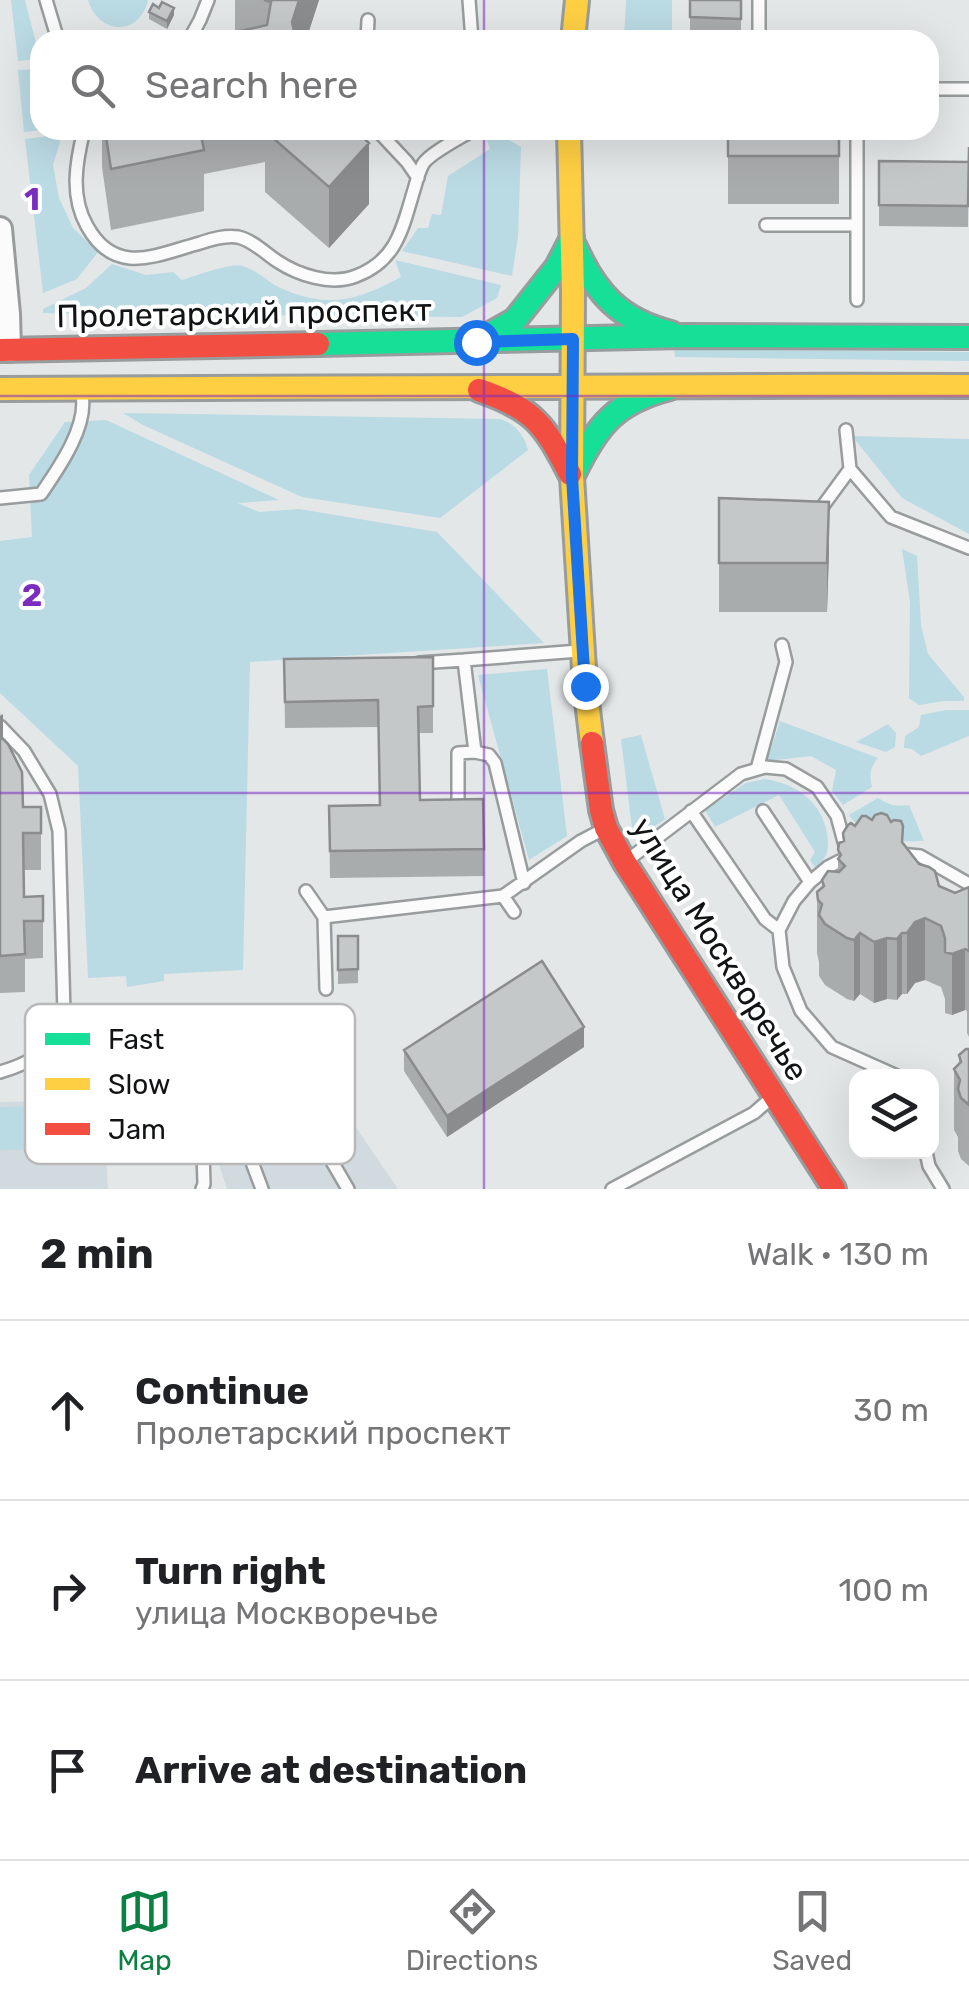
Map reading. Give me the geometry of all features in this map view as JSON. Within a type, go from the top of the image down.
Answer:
[{"type":"main road","points":[[574,30],[578,0]]},
{"type":"main road","name":"улица Москворечье","points":[[569,140],[572,477],[582,650],[606,828],[624,863],[834,1189]]},
{"type":"main road","points":[[572,238],[586,273],[619,312],[649,329],[685,336]]},
{"type":"main road","points":[[476,342],[515,320],[557,266],[572,238]]},
{"type":"main road","name":"Пролетарский проспект","points":[[4,350],[685,336],[969,337]]},
{"type":"main road","points":[[572,477],[588,442],[607,417],[642,394],[684,385]]},
{"type":"main road","points":[[0,389],[969,386]]},
{"type":"main road","points":[[475,388],[514,401],[541,421],[572,477]]},
{"type":"street","points":[[0,229],[8,314],[4,350]]},
{"type":"lane","points":[[46,0],[55,30]]},
{"type":"lane","points":[[194,30],[208,0]]},
{"type":"lane","points":[[469,0],[471,30]]},
{"type":"lane","points":[[759,0],[760,30]]},
{"type":"lane","points":[[368,20],[368,30]]},
{"type":"lane","points":[[939,89],[969,90]]},
{"type":"lane","points":[[82,140],[76,187],[81,215],[92,235],[108,251],[126,259],[146,258],[219,237],[239,237],[282,264],[336,281],[357,276],[392,254],[424,161],[457,140]]},
{"type":"lane","points":[[386,140],[418,178]]},
{"type":"lane","points":[[856,300],[857,140]]},
{"type":"lane","points":[[766,225],[857,225]]},
{"type":"lane","points":[[0,498],[41,494],[65,460],[84,408],[80,389]]},
{"type":"lane","points":[[846,430],[850,469],[891,517],[969,548]]},
{"type":"lane","points":[[803,532],[850,469]]},
{"type":"lane","points":[[757,769],[786,662],[782,644]]},
{"type":"lane","points":[[408,664],[582,650]]},
{"type":"lane","points":[[464,660],[474,752]]},
{"type":"lane","points":[[0,726],[24,751],[50,794],[59,831],[64,1004]]},
{"type":"lane","points":[[458,801],[458,753],[489,755],[495,763],[524,882]]},
{"type":"lane","points":[[624,863],[742,774],[766,766],[786,769],[817,787],[836,816],[854,856],[828,867],[794,901],[779,930],[784,967],[801,1011],[832,1046],[881,1069]]},
{"type":"lane","points":[[691,811],[765,919],[779,930]]},
{"type":"lane","points":[[763,811],[810,882]]},
{"type":"lane","points":[[324,916],[504,896],[581,841],[606,828]]},
{"type":"lane","points":[[892,853],[920,856],[969,884]]},
{"type":"lane","points":[[306,891],[324,916],[326,989]]},
{"type":"lane","points":[[504,896],[514,912]]},
{"type":"lane","points":[[0,1072],[25,1063]]},
{"type":"lane","points":[[612,1189],[754,1113],[774,1097]]},
{"type":"lane","points":[[928,1159],[943,1189]]},
{"type":"lane","points":[[253,1164],[262,1189]]},
{"type":"lane","points":[[334,1164],[348,1189]]},
{"type":"shaded area","points":[[11,0],[25,0],[33,30],[30,60],[18,61]]},
{"type":"shaded area","points":[[88,0],[148,0],[137,21],[119,27],[100,20]]},
{"type":"shaded area","points":[[626,0],[672,0],[672,30],[624,30]]},
{"type":"shaded area","points":[[30,69],[30,131],[24,132],[18,70]]},
{"type":"shaded area","points":[[25,139],[60,140],[53,165],[59,198],[73,228],[98,252],[77,279],[43,293]]},
{"type":"shaded area","points":[[487,140],[509,140],[521,147],[518,237],[512,276],[402,251],[418,228],[428,228],[432,214],[441,215],[448,176],[490,149]]},
{"type":"shaded area","points":[[395,260],[501,285],[497,298],[462,317],[43,313],[43,309],[86,288],[112,264],[146,275],[173,272],[182,280],[242,266],[283,289],[329,300],[357,296],[401,277]]},
{"type":"shaded area","points":[[674,349],[969,352],[969,361],[675,357]]},
{"type":"shaded area","points":[[123,413],[499,419],[518,430],[528,450],[440,518],[302,497]]},
{"type":"shaded area","points":[[106,420],[279,500],[238,503],[259,512],[299,509],[437,532],[544,643],[250,662],[243,970],[164,974],[164,981],[127,987],[126,976],[88,978],[78,766],[0,693],[0,541],[32,537],[29,475],[65,422]]},
{"type":"shaded area","points":[[852,436],[969,439],[969,534],[902,498]]},
{"type":"shaded area","points":[[902,549],[917,556],[921,625],[928,654],[964,701],[919,705],[909,698],[910,602]]},
{"type":"shaded area","points":[[547,669],[567,836],[529,860],[478,675]]},
{"type":"shaded area","points":[[969,710],[969,736],[921,756],[904,748],[905,736],[919,727],[921,715]]},
{"type":"shaded area","points":[[780,721],[878,758],[871,771],[872,787],[843,805],[832,791],[836,770],[811,756],[767,761]]},
{"type":"shaded area","points":[[888,724],[896,733],[895,747],[886,752],[856,742]]},
{"type":"shaded area","points":[[641,735],[665,819],[641,836],[632,828],[621,739]]},
{"type":"shaded area","points":[[765,779],[797,790],[819,812],[828,848],[815,867],[810,860],[815,852],[779,795],[715,827],[705,810],[746,783]]},
{"type":"shaded area","points":[[878,798],[893,805],[909,805],[924,841],[882,840],[857,825],[849,815]]},
{"type":"shaded area","points":[[0,1102],[25,1102],[25,1164],[107,1164],[108,1189],[0,1189]]},
{"type":"shaded area","points":[[25,1106],[25,1149],[0,1150],[0,1107]]},
{"type":"shaded area","points":[[355,1126],[398,1189],[227,1189],[219,1164],[355,1164]]},
{"type":"building","points":[[264,0],[299,0],[292,22],[294,30],[245,30],[267,25],[271,2]]},
{"type":"building","points":[[690,0],[741,0],[741,19],[690,17]]},
{"type":"building","points":[[162,2],[174,8],[167,21],[149,12],[153,4],[159,8]]},
{"type":"building","points":[[107,140],[202,140],[204,150],[111,169]]},
{"type":"building","points":[[275,140],[366,140],[369,143],[329,187]]},
{"type":"building","points":[[728,140],[839,140],[839,156],[728,156]]},
{"type":"building","points":[[879,161],[969,162],[968,206],[879,205]]},
{"type":"building","points":[[719,498],[829,502],[827,563],[719,563]]},
{"type":"building","points":[[433,657],[433,706],[418,707],[420,800],[483,799],[484,849],[330,851],[329,806],[380,805],[378,700],[285,702],[284,659]]},
{"type":"building","points":[[0,736],[22,772],[23,807],[41,807],[41,833],[23,833],[24,897],[43,896],[43,921],[24,921],[25,954],[0,956]]},
{"type":"building","points":[[881,813],[891,822],[901,821],[902,842],[919,864],[935,871],[939,886],[955,893],[969,887],[969,951],[945,952],[941,926],[925,918],[897,939],[874,942],[860,933],[854,940],[847,938],[825,924],[819,915],[822,904],[817,892],[824,886],[822,880],[828,871],[839,872],[845,866],[838,859],[843,833],[862,816],[872,820]]},
{"type":"building","points":[[338,936],[358,936],[358,969],[338,970]]},
{"type":"building","points":[[542,961],[584,1027],[447,1116],[404,1050]]},
{"type":"building","points":[[966,1049],[969,1105],[961,1098],[960,1080],[954,1069]]},
{"type":"traffic: fast","points":[[476,342],[515,320],[557,267],[572,238]]},
{"type":"traffic: fast","points":[[575,247],[612,303],[637,321],[671,333]]},
{"type":"traffic: fast","points":[[318,344],[685,336],[969,337]]},
{"type":"traffic: fast","points":[[574,473],[611,417],[636,400],[670,388]]},
{"type":"traffic: slow","points":[[574,30],[577,0]]},
{"type":"traffic: slow","points":[[569,140],[572,477],[592,743]]},
{"type":"traffic: slow","points":[[0,389],[969,386]]},
{"type":"traffic: jam","points":[[0,350],[318,344]]},
{"type":"traffic: jam","points":[[479,390],[513,404],[535,420],[553,442],[570,474]]},
{"type":"traffic: jam","points":[[592,743],[606,828],[834,1189]]},
{"type":"route","points":[[476,342],[573,339],[572,477],[585,686]]}]
